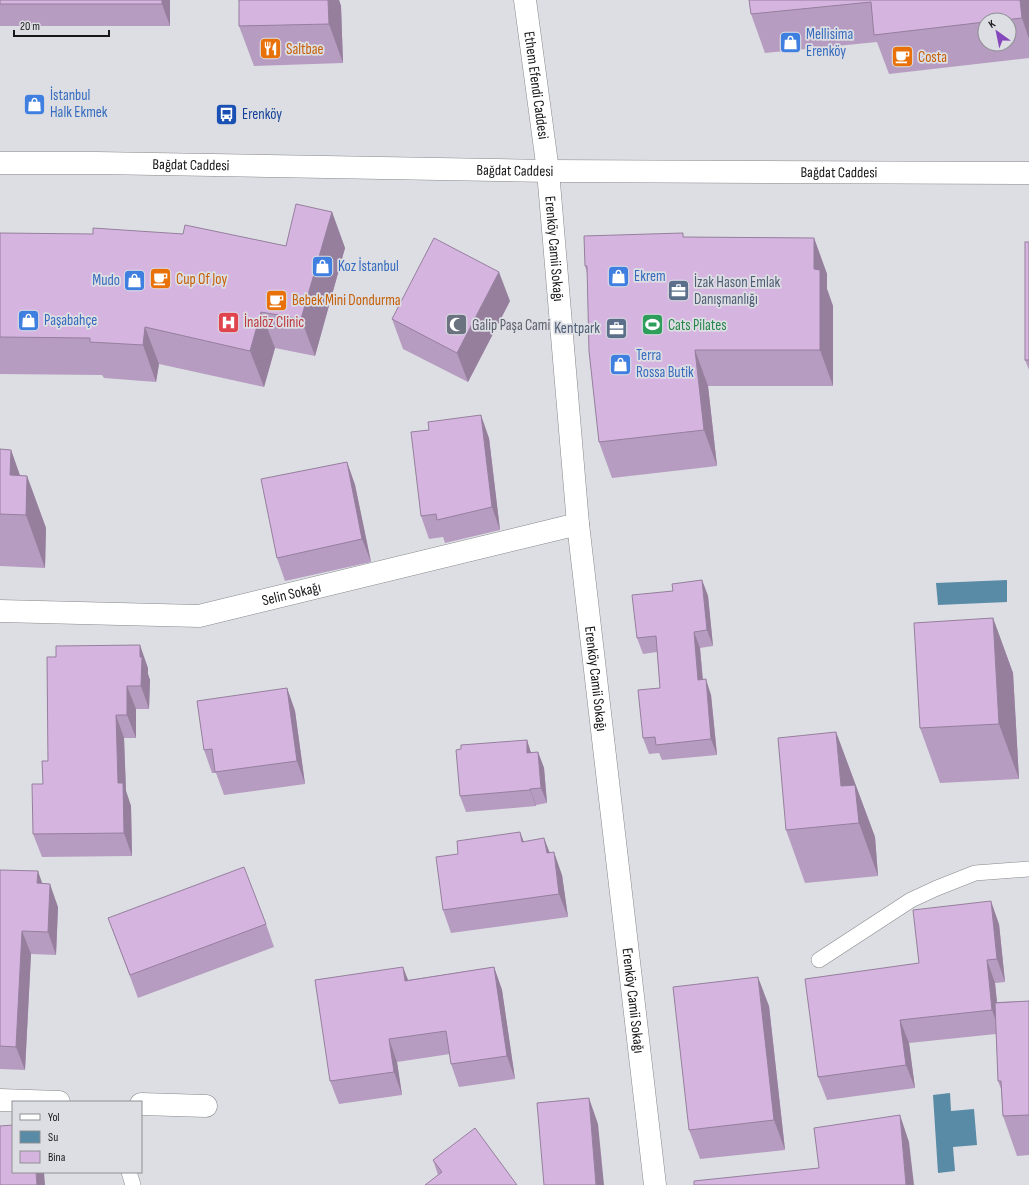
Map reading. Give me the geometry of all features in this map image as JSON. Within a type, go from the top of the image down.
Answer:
[{"type":"street","name":"Ethem Efendi Caddesi","points":[[525,0],[548,171]]},
{"type":"street","name":"Bağdat Caddesi","points":[[0,163],[97,163],[548,171],[1029,173]]},
{"type":"street","name":"Erenköy Camii Sokağı","points":[[548,171],[578,524],[655,1185]]},
{"type":"street","name":"Selin Sokağı","points":[[0,611],[200,616],[578,524]]},
{"type":"street","points":[[0,1100],[30,1101]]},
{"type":"street","points":[[142,1104],[206,1106]]},
{"type":"lane","points":[[819,960],[911,900],[937,888],[974,873],[1029,869]]},
{"type":"lane","points":[[129,1173],[133,1185]]},
{"type":"water","points":[[1007,580],[1007,602],[938,605],[936,583]]},
{"type":"water","points":[[950,1093],[951,1111],[974,1109],[977,1145],[953,1147],[955,1171],[938,1173],[933,1095]]},
{"type":"building","points":[[0,0],[162,0],[162,4],[0,4]]},
{"type":"building","points":[[239,0],[328,0],[329,24],[239,26]]},
{"type":"building","points":[[749,0],[1020,0],[1022,18],[1017,19],[1017,12],[977,12],[977,23],[874,35],[871,2],[751,14]]},
{"type":"building","points":[[296,204],[332,212],[301,319],[261,312],[250,351],[145,327],[143,345],[90,342],[90,338],[0,337],[0,233],[93,234],[93,228],[183,234],[185,225],[286,246]]},
{"type":"building","points":[[683,233],[683,237],[814,238],[814,269],[820,270],[820,350],[695,350],[704,430],[599,442],[589,351],[587,266],[585,266],[584,236]]},
{"type":"building","points":[[434,238],[499,272],[457,353],[392,319]]},
{"type":"building","points":[[1025,242],[1029,242],[1029,360],[1025,360]]},
{"type":"building","points":[[481,415],[492,507],[437,520],[436,514],[421,516],[411,432],[429,430],[428,422]]},
{"type":"building","points":[[0,449],[11,450],[10,475],[27,476],[26,515],[0,514]]},
{"type":"building","points":[[347,462],[362,539],[277,558],[261,479]]},
{"type":"building","points":[[702,580],[707,630],[694,632],[698,680],[706,679],[711,739],[656,745],[655,737],[643,738],[638,690],[660,688],[656,636],[637,638],[632,595],[673,591],[672,584]]},
{"type":"building","points":[[993,618],[999,724],[920,728],[914,623]]},
{"type":"building","points":[[140,645],[140,657],[142,657],[141,686],[127,686],[127,715],[116,715],[118,783],[123,783],[124,833],[33,834],[32,784],[43,784],[42,761],[48,761],[47,657],[56,657],[56,646]]},
{"type":"building","points":[[287,688],[297,761],[215,772],[212,749],[204,750],[197,701]]},
{"type":"building","points":[[836,732],[841,786],[855,785],[859,823],[786,830],[778,738]]},
{"type":"building","points":[[527,740],[527,753],[538,752],[541,788],[460,796],[456,750],[461,749],[461,745]]},
{"type":"building","points":[[520,832],[522,842],[544,838],[547,853],[554,852],[559,894],[443,910],[436,857],[458,854],[457,841]]},
{"type":"building","points":[[244,867],[266,924],[130,975],[108,918]]},
{"type":"building","points":[[0,870],[38,871],[37,883],[50,884],[48,932],[22,931],[16,1047],[0,1046]]},
{"type":"building","points":[[991,901],[997,959],[987,960],[992,1010],[900,1020],[906,1065],[818,1077],[805,979],[919,963],[913,910]]},
{"type":"building","points":[[403,967],[405,981],[494,967],[507,1056],[451,1064],[446,1031],[389,1039],[394,1072],[330,1081],[315,980]]},
{"type":"building","points":[[758,977],[774,1120],[689,1130],[673,987]]},
{"type":"building","points":[[1029,1001],[1029,1115],[1003,1116],[1001,1081],[998,1081],[995,1003]]},
{"type":"building","points":[[589,1098],[596,1185],[544,1185],[537,1103]]},
{"type":"building","points":[[900,1115],[906,1185],[694,1185],[694,1181],[819,1168],[814,1128]]},
{"type":"building","points":[[12,1125],[12,1173],[36,1173],[37,1185],[0,1185],[0,1126]]},
{"type":"building","points":[[475,1128],[517,1185],[425,1185],[442,1172],[433,1160]]},
{"type":"place","name":"Mellisima Erenköy","points":[[791,43]]},
{"type":"place","name":"Saltbae","points":[[271,49]]},
{"type":"place","name":"Costa","points":[[903,57]]},
{"type":"place","name":"İstanbul Halk Ekmek","points":[[34,104]]},
{"type":"place","name":"Erenköy","points":[[226,114]]},
{"type":"place","name":"Koz İstanbul","points":[[323,266]]},
{"type":"place","name":"Ekrem","points":[[618,276]]},
{"type":"place","name":"Cup Of Joy","points":[[160,279]]},
{"type":"place","name":"Mudo","points":[[135,280]]},
{"type":"place","name":"İzak Hason Emlak Danışmanlığı","points":[[678,291]]},
{"type":"place","name":"Bebek Mini Dondurma","points":[[277,300]]},
{"type":"place","name":"Paşabahçe","points":[[28,320]]},
{"type":"place","name":"İnalöz Clinic","points":[[228,322]]},
{"type":"place","name":"Galip Paşa Cami","points":[[456,325]]},
{"type":"place","name":"Cats Pilates","points":[[653,325]]},
{"type":"place","name":"Kentpark","points":[[616,328]]},
{"type":"place","name":"Terra Rossa Butik","points":[[621,364]]}]
